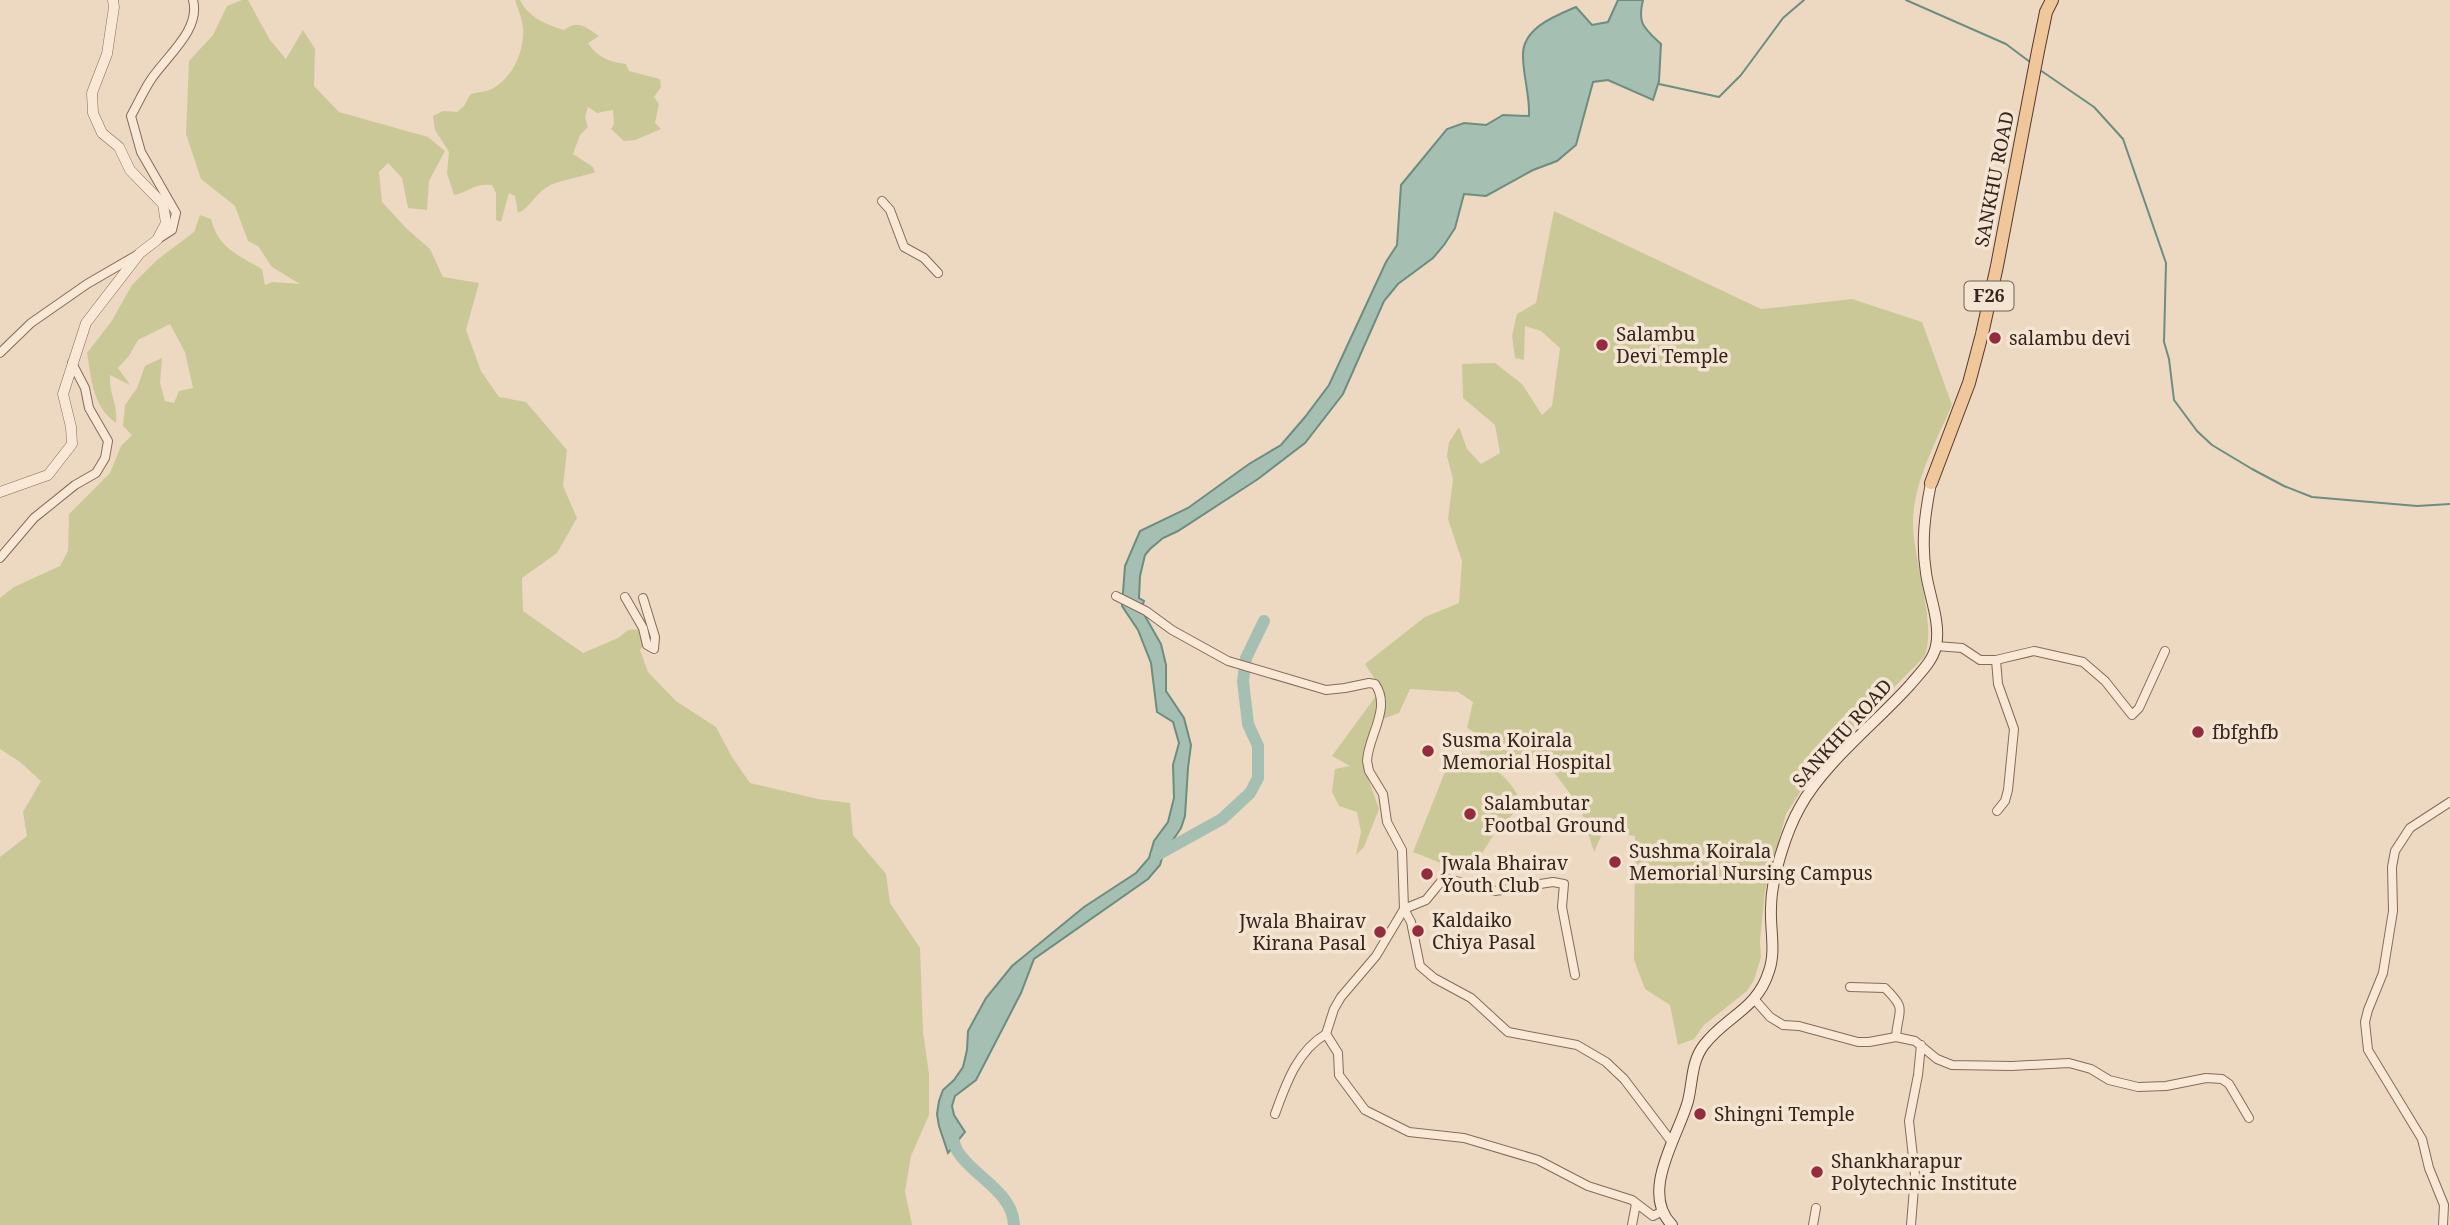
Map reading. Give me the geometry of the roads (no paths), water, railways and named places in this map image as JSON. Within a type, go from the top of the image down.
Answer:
[{"type":"main road","name":"SANKHU ROAD","points":[[1931,483],[1969,383],[1997,266],[2046,12],[2052,0]]},
{"type":"main road","name":"F26","points":[[1931,483],[1923,532],[1925,569],[1936,626],[1936,646]]},
{"type":"main road","name":"SANKHU ROAD","points":[[1663,1211],[1660,1199],[1662,1174],[1671,1141],[1689,1099],[1693,1069],[1699,1053],[1713,1035],[1755,1000],[1770,969],[1773,951],[1771,905],[1774,881],[1800,806],[1825,772],[1896,700],[1928,663],[1936,646]]},
{"type":"main road","points":[[1663,1211],[1672,1225]]},
{"type":"street","points":[[113,0],[107,54],[92,93],[93,113],[102,133],[119,147],[130,170],[163,204],[166,223],[157,240]]},
{"type":"street","points":[[0,353],[31,323],[172,230],[176,212],[141,152],[131,116],[151,80],[192,24],[195,14],[193,0]]},
{"type":"street","points":[[882,201],[890,210],[904,247],[924,258],[938,273]]},
{"type":"street","points":[[0,492],[48,475],[72,444],[63,394],[86,323],[140,253]]},
{"type":"street","points":[[0,558],[34,518],[75,485],[96,473],[105,458],[108,441],[89,408],[85,388],[72,363]]},
{"type":"street","points":[[1116,596],[1146,611],[1191,642],[1238,664],[1326,690],[1368,682],[1377,686],[1381,699],[1380,715],[1367,761],[1369,771],[1383,794],[1387,822],[1402,850],[1404,909],[1411,922],[1418,960],[1424,970],[1471,998],[1508,1032],[1577,1045],[1606,1062],[1625,1079],[1671,1141]]},
{"type":"street","points":[[625,597],[643,628],[648,645],[654,649],[655,637],[643,598]]},
{"type":"street","points":[[1936,646],[1962,648],[1980,660],[1996,660],[2034,651],[2082,662],[2105,681],[2132,715],[2139,708],[2165,650]]},
{"type":"street","points":[[1996,660],[1998,684],[2014,729],[2008,790],[2005,801],[1997,811]]},
{"type":"street","points":[[2443,1225],[2447,1203],[2429,1168],[2422,1139],[2368,1050],[2365,1022],[2383,973],[2393,911],[2392,867],[2395,851],[2410,828],[2450,802]]},
{"type":"street","points":[[1275,1114],[1296,1064],[1307,1048],[1326,1034],[1341,997],[1376,956],[1404,909],[1426,900],[1444,878],[1495,891],[1553,881],[1564,884],[1562,907],[1575,975]]},
{"type":"street","points":[[1850,987],[1885,988],[1899,1002],[1901,1010],[1896,1037]]},
{"type":"street","points":[[1755,1000],[1770,1017],[1783,1025],[1799,1026],[1857,1042],[1896,1037],[1915,1041],[1937,1059],[1952,1065],[2068,1063],[2091,1069],[2109,1080],[2138,1087],[2166,1086],[2206,1078],[2222,1079],[2229,1084],[2249,1118]]},
{"type":"street","points":[[1326,1034],[1338,1053],[1339,1076],[1365,1110],[1409,1132],[1464,1138],[1538,1160],[1588,1186],[1623,1196],[1653,1216],[1663,1211]]},
{"type":"street","points":[[1911,1225],[1915,1175],[1909,1121],[1921,1045]]},
{"type":"street","points":[[1632,1225],[1636,1205]]},
{"type":"street","points":[[1813,1225],[1816,1208]]},
{"type":"waterway","points":[[1659,84],[1719,97],[1741,75],[1783,18],[1804,0]]},
{"type":"waterway","points":[[1906,0],[2006,44],[2030,62]]},
{"type":"waterway","points":[[2040,70],[2094,107],[2123,139],[2166,263],[2164,342],[2174,400],[2197,431],[2212,445],[2252,469],[2312,497],[2417,506],[2450,504]]},
{"type":"waterway","points":[[1157,855],[1222,819],[1250,793],[1258,778],[1258,746],[1248,724],[1243,681],[1246,658],[1264,621]]},
{"type":"waterway","points":[[951,1130],[958,1152],[1007,1203],[1014,1225]]},
{"type":"place","name":"salambu devi","points":[[1995,338]]},
{"type":"place","name":"Salambu Devi Temple","points":[[1602,345]]},
{"type":"place","name":"fbfghfb","points":[[2198,732]]},
{"type":"place","name":"Susma Koirala Memorial Hospital","points":[[1428,751]]},
{"type":"place","name":"Salambutar Footbal Ground","points":[[1470,814]]},
{"type":"place","name":"Sushma Koirala Memorial Nursing Campus","points":[[1615,862]]},
{"type":"place","name":"Jwala Bhairav Youth Club","points":[[1427,874]]},
{"type":"place","name":"Kaldaiko Chiya Pasal","points":[[1418,931]]},
{"type":"place","name":"Jwala Bhairav Kirana Pasal","points":[[1380,932]]},
{"type":"place","name":"Shingni Temple","points":[[1700,1114]]},
{"type":"place","name":"Shankharapur Polytechnic Institute","points":[[1817,1172]]}]
